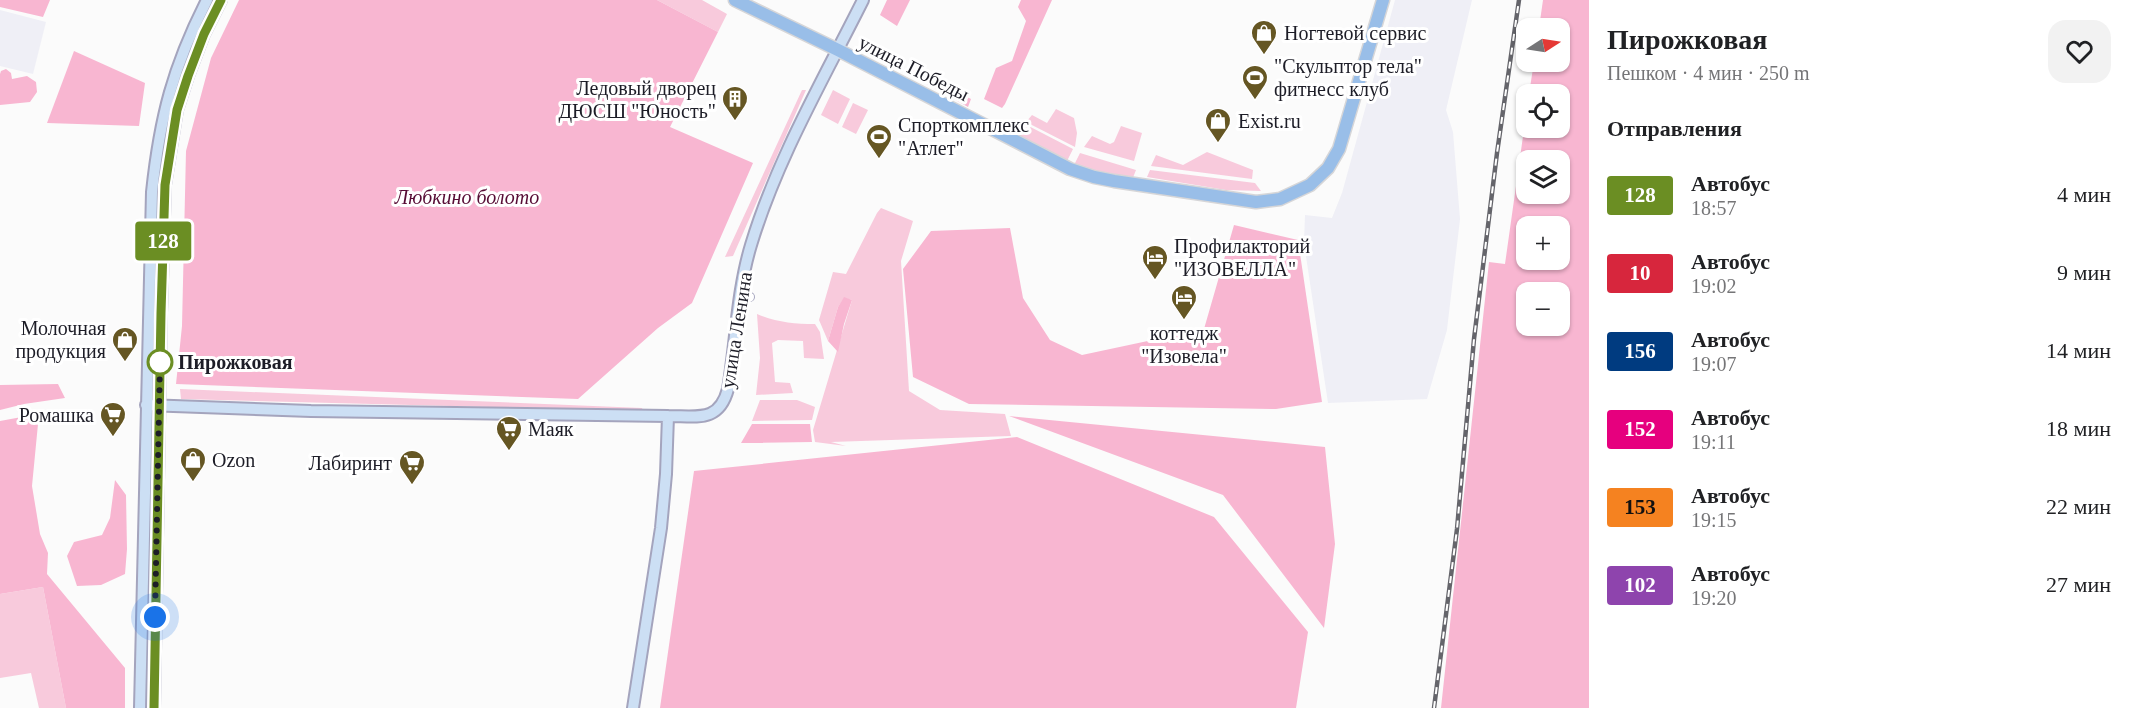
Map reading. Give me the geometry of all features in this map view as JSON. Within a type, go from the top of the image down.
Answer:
[{"type":"main road","points":[[140,708],[151,216],[155,168],[160,130],[174,75],[192,29],[207,0]]},
{"type":"main road","points":[[154,708],[165,185],[173,131],[188,76],[204,34],[221,0]]},
{"type":"main road","name":"улица Победы","points":[[735,0],[1054,161],[1094,177],[1241,201],[1269,201],[1288,196],[1318,178],[1328,168],[1339,149],[1383,0]]},
{"type":"main road","name":"улица Ленина","points":[[147,405],[311,411],[668,416],[709,415],[716,412],[724,402],[729,382],[745,296],[750,247],[760,215],[781,165],[863,0]]},
{"type":"main road","points":[[160,130],[173,131]]},
{"type":"main road","points":[[633,708],[661,528],[668,416]]},
{"type":"main road","points":[[143,589],[156,594]]},
{"type":"shaded area","points":[[657,0],[702,0],[727,14],[718,32]]},
{"type":"shaded area","points":[[1395,0],[1472,0],[1446,110],[1453,132],[1460,219],[1447,330],[1427,399],[1328,403],[1304,243],[1305,215],[1332,218],[1342,193]]},
{"type":"shaded area","points":[[0,10],[46,22],[33,74],[0,66]]},
{"type":"shaded area","points":[[802,90],[806,90],[733,256],[725,257]]},
{"type":"shaded area","points":[[833,90],[850,99],[838,124],[821,115]]},
{"type":"shaded area","points":[[853,103],[868,110],[856,134],[842,127]]},
{"type":"shaded area","points":[[1056,109],[1074,118],[1077,133],[1075,147],[1026,122],[1032,115],[1047,123]]},
{"type":"shaded area","points":[[1015,119],[1073,149],[1066,163],[1008,134]]},
{"type":"shaded area","points":[[1121,126],[1142,133],[1134,161],[1084,147],[1092,136],[1110,144],[1114,142]]},
{"type":"shaded area","points":[[1207,152],[1253,170],[1252,179],[1151,166],[1156,155],[1183,165]]},
{"type":"shaded area","points":[[1080,153],[1136,170],[1132,180],[1074,165]]},
{"type":"shaded area","points":[[1150,170],[1255,183],[1261,191],[1226,190],[1147,177]]},
{"type":"shaded area","points":[[881,208],[913,221],[901,261],[909,391],[940,410],[1005,414],[1011,436],[831,442],[846,446],[815,442],[813,430],[852,300],[844,298],[838,307],[828,341],[819,320],[833,272],[846,274]]},
{"type":"shaded area","points":[[757,314],[785,322],[815,324],[820,332],[824,359],[804,358],[803,341],[778,340],[772,343],[775,382],[790,383],[793,393],[756,395],[760,358]]},
{"type":"shaded area","points":[[180,389],[642,408],[643,411],[181,399]]},
{"type":"shaded area","points":[[760,400],[797,400],[815,407],[812,420],[752,421]]},
{"type":"shaded area","points":[[43,587],[66,708],[39,708],[31,673],[0,678],[0,594]]},
{"type":"green space","points":[[0,0],[50,0],[43,17],[0,7]]},
{"type":"green space","name":"Любкино болото","points":[[239,0],[657,0],[718,32],[670,127],[753,163],[692,303],[658,328],[578,399],[176,384],[182,326],[186,151],[211,58]]},
{"type":"green space","points":[[887,0],[910,0],[897,26],[880,15]]},
{"type":"green space","points":[[1021,0],[1052,0],[1002,108],[984,99],[996,68],[1012,61],[1026,21],[1018,7]]},
{"type":"green space","points":[[1543,0],[1589,0],[1589,708],[1441,708],[1489,262],[1505,264],[1516,186],[1516,204],[1570,204],[1570,150],[1521,150],[1523,138],[1570,138],[1570,84],[1531,84],[1532,72],[1570,72],[1570,18],[1540,18]]},
{"type":"green space","points":[[74,51],[145,83],[139,126],[47,123]]},
{"type":"green space","points":[[909,67],[971,99],[968,107],[907,73]]},
{"type":"green space","points":[[6,69],[11,73],[12,79],[27,76],[36,82],[37,92],[30,102],[0,105],[0,74]]},
{"type":"green space","points":[[1234,225],[1298,240],[1322,402],[1276,409],[969,404],[913,377],[903,269],[931,231],[1010,228],[1023,298],[1050,340],[1082,355],[1204,329]]},
{"type":"green space","points":[[844,297],[852,300],[838,352],[828,341],[838,307]]},
{"type":"green space","points":[[58,384],[65,398],[0,410],[0,385]]},
{"type":"green space","points":[[27,416],[38,424],[32,486],[40,534],[48,553],[47,574],[125,668],[125,708],[66,708],[43,587],[0,594],[0,421]]},
{"type":"green space","points":[[1009,416],[1325,447],[1335,544],[1324,628],[1223,495]]},
{"type":"green space","points":[[752,424],[810,424],[812,442],[741,443]]},
{"type":"green space","points":[[1017,437],[1214,517],[1308,632],[1296,708],[660,708],[694,471]]},
{"type":"green space","points":[[115,480],[126,495],[125,574],[101,585],[77,586],[67,556],[74,542],[102,535],[110,518]]},
{"type":"railway","points":[[1434,708],[1457,529],[1474,339],[1519,0]]},
{"type":"bus line","name":"128","points":[[154,708],[165,185],[177,110],[204,34],[221,0]]},
{"type":"place","name":"Ногтевой сервис","points":[[1264,56]]},
{"type":"place","name":"\"Скульптор тела\" фитнесс клуб","points":[[1255,101]]},
{"type":"place","name":"Ледовый дворец ДЮСШ \"Юность\"","points":[[735,122]]},
{"type":"place","name":"Exist.ru","points":[[1218,144]]},
{"type":"place","name":"Спорткомплекс \"Атлет\"","points":[[879,160]]},
{"type":"place","name":"Профилакторий \"ИЗОВЕЛЛА\"","points":[[1155,281]]},
{"type":"place","name":"коттедж \"Изовела\"","points":[[1184,321]]},
{"type":"place","name":"Пирожковая","points":[[160,362]]},
{"type":"place","name":"Молочная продукция","points":[[125,363]]},
{"type":"place","name":"Ромашка","points":[[113,438]]},
{"type":"place","name":"Маяк","points":[[509,452]]},
{"type":"place","name":"Ozon","points":[[193,483]]},
{"type":"place","name":"Лабиринт","points":[[412,486]]},
{"type":"route","points":[[155,617],[160,362]]}]
